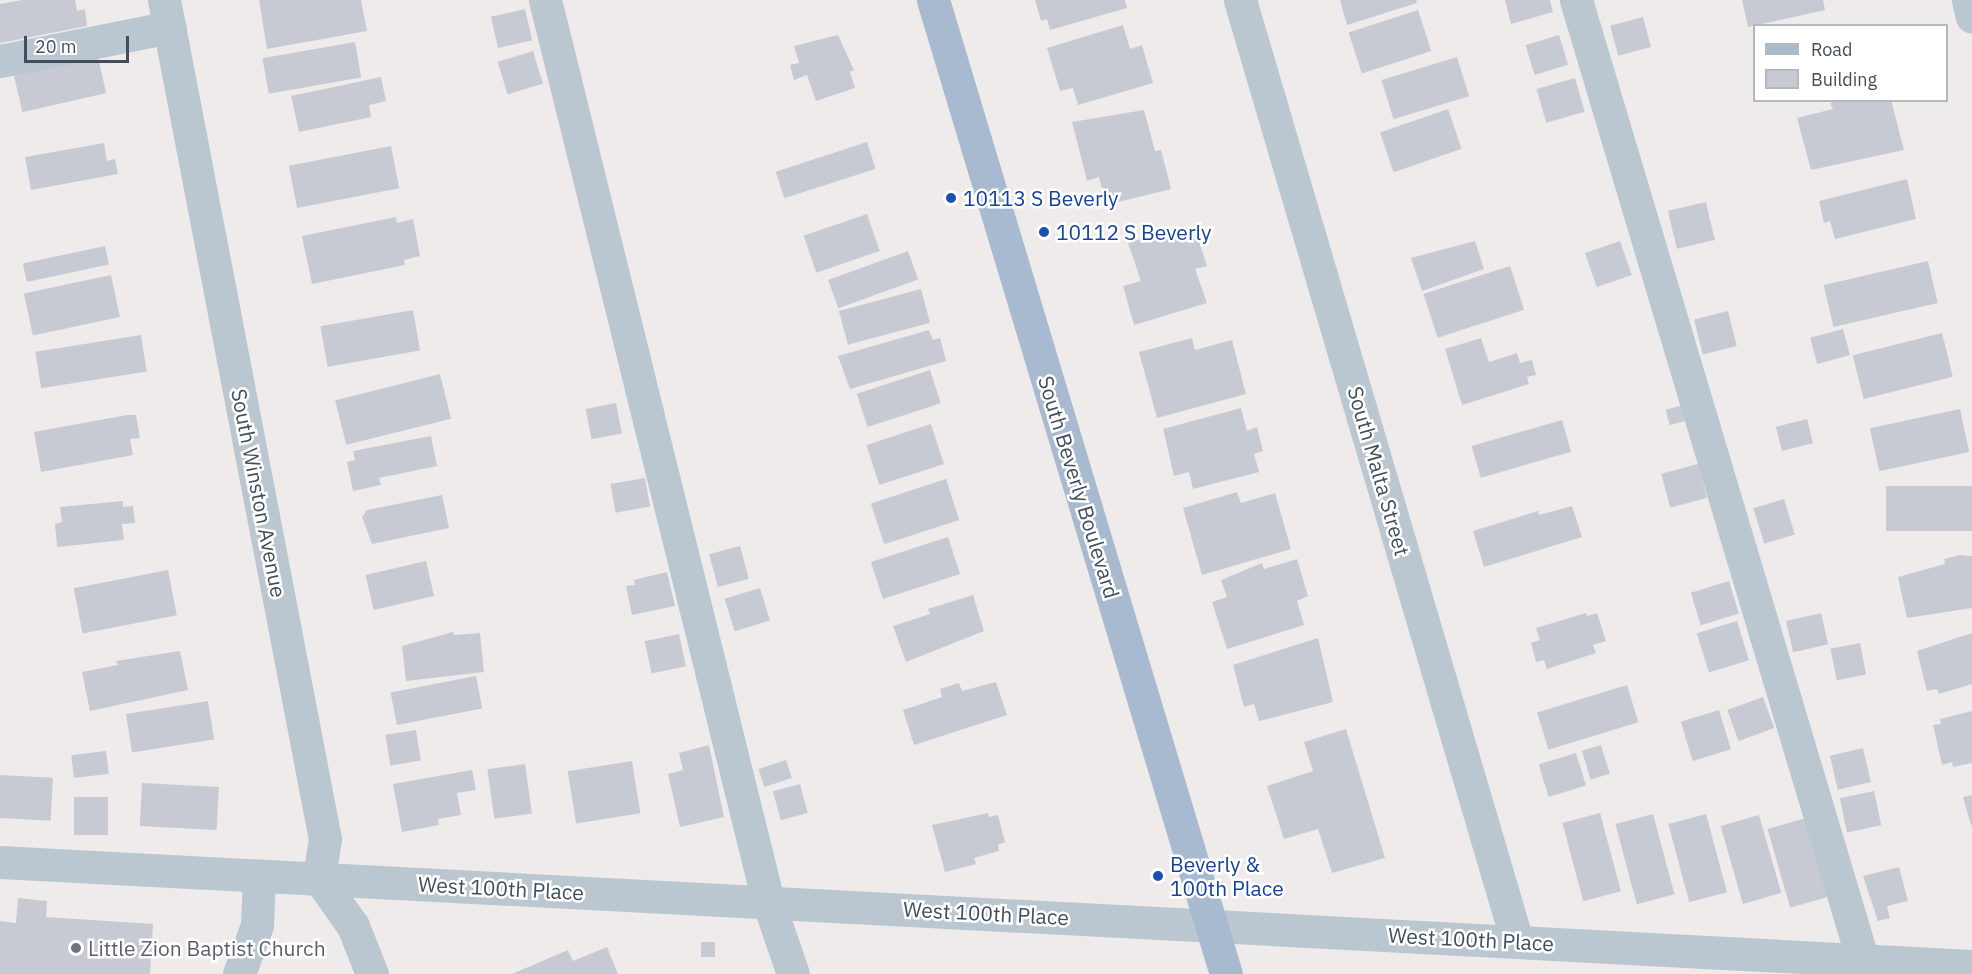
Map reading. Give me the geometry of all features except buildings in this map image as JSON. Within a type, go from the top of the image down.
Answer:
[{"type":"main road","name":"South Beverly Boulevard","points":[[933,0],[1226,974]]},
{"type":"street","points":[[545,0],[768,901],[793,974]]},
{"type":"street","name":"South Malta Street","points":[[1240,0],[1517,941]]},
{"type":"street","points":[[1576,0],[1866,967]]},
{"type":"street","points":[[1968,0],[1972,17]]},
{"type":"street","points":[[0,61],[167,13]]},
{"type":"street","name":"South Winston Avenue","points":[[167,13],[325,839],[319,878]]},
{"type":"street","name":"West 100th Place","points":[[0,862],[1517,941],[1866,967],[1972,966]]},
{"type":"street","points":[[239,974],[257,925],[259,876]]},
{"type":"street","points":[[319,878],[353,926],[372,974]]},
{"type":"place","name":"10113 S Beverly","points":[[951,198]]},
{"type":"place","name":"10112 S Beverly","points":[[1044,232]]},
{"type":"place","name":"Beverly & 100th Place","points":[[1158,876]]},
{"type":"place","name":"Little Zion Baptist Church","points":[[76,948]]}]
